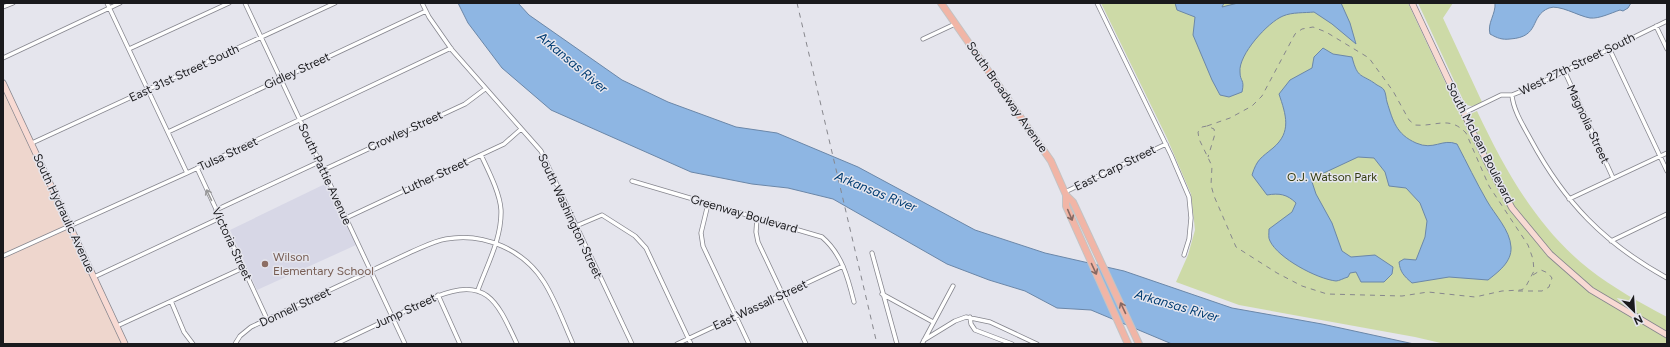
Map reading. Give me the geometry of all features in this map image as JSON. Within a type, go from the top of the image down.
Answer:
[{"type":"main road","name":"South Broadway Avenue","points":[[941,3],[1051,161],[1065,194],[1066,206],[1128,344]]},
{"type":"main road","name":"South McLean Boulevard","points":[[1412,3],[1487,162],[1512,208],[1550,254],[1591,290],[1667,335]]},
{"type":"main road","name":"South Hydraulic Avenue","points":[[3,83],[125,344]]},
{"type":"main road","name":"South Broadway Avenue","points":[[1065,194],[1073,202],[1139,344]]},
{"type":"street","points":[[3,8],[13,3]]},
{"type":"street","points":[[107,3],[187,173]]},
{"type":"street","points":[[3,58],[120,3]]},
{"type":"street","points":[[129,49],[229,3]]},
{"type":"street","name":"South Pattie Avenue","points":[[245,3],[405,344]]},
{"type":"street","name":"East 31st Street South","points":[[32,143],[335,3]]},
{"type":"street","name":"South Washington Street","points":[[422,3],[451,48],[485,89],[541,151],[610,302],[632,344]]},
{"type":"street","points":[[1097,3],[1166,144],[1189,197],[1191,218],[1189,239],[1184,255]]},
{"type":"street","name":"Gidley Street","points":[[168,132],[426,11]]},
{"type":"street","name":"West 27th Street South","points":[[1464,112],[1501,95],[1512,95],[1667,21]]},
{"type":"street","points":[[923,39],[955,24]]},
{"type":"street","points":[[1656,26],[1667,49]]},
{"type":"street","name":"Tulsa Street","points":[[3,256],[187,173],[451,48]]},
{"type":"street","points":[[1609,48],[1667,171]]},
{"type":"street","name":"Magnolia Street","points":[[1564,70],[1613,178]]},
{"type":"street","name":"Crowley Street","points":[[323,170],[465,104],[485,89]]},
{"type":"street","points":[[1512,95],[1515,106],[1544,164],[1569,199],[1611,241],[1626,253],[1667,278]]},
{"type":"street","name":"Luther Street","points":[[346,218],[504,144],[521,129]]},
{"type":"street","name":"East Carp Street","points":[[1065,194],[1166,144]]},
{"type":"street","points":[[1569,199],[1667,152]]},
{"type":"street","points":[[481,155],[492,178],[501,208],[500,230],[478,290],[490,298],[500,308],[517,344]]},
{"type":"street","points":[[216,210],[319,162]]},
{"type":"street","name":"Victoria Street","points":[[197,168],[267,319]]},
{"type":"street","name":"Greenway Boulevard","points":[[632,181],[822,237],[836,250],[849,281],[854,302]]},
{"type":"street","points":[[708,204],[701,232],[703,246],[749,344]]},
{"type":"street","points":[[1611,241],[1667,214]]},
{"type":"street","points":[[576,226],[602,215],[635,236],[646,248],[691,344]]},
{"type":"street","points":[[94,277],[220,218]]},
{"type":"street","points":[[757,218],[756,232],[758,242],[806,344]]},
{"type":"street","name":"Donnell Street","points":[[235,344],[251,327],[432,242],[444,239],[469,238],[495,243],[520,255],[539,276],[547,288],[573,344]]},
{"type":"street","points":[[872,253],[882,294],[897,344]]},
{"type":"street","name":"East Wassall Street","points":[[677,344],[843,266]]},
{"type":"street","points":[[117,326],[243,268]]},
{"type":"street","points":[[922,344],[953,286]]},
{"type":"street","name":"Jump Street","points":[[336,344],[392,317],[456,289],[478,290]]},
{"type":"street","points":[[882,294],[933,322]]},
{"type":"street","points":[[438,296],[460,344]]},
{"type":"street","points":[[171,301],[184,332],[193,344]]},
{"type":"street","points":[[924,340],[955,321],[970,317],[990,322],[1037,344]]},
{"type":"street","points":[[970,317],[971,324],[975,330],[1012,344]]},
{"type":"shaded area","points":[[3,81],[126,344],[3,344]]},
{"type":"shaded area","points":[[327,183],[356,245],[257,290],[230,230]]},
{"type":"green space","name":"O.J. Watson Park","points":[[1101,3],[1408,3],[1462,118],[1477,111],[1499,155],[1524,197],[1538,217],[1570,253],[1608,283],[1667,317],[1667,344],[1445,344],[1415,337],[1239,305],[1176,282],[1188,255],[1195,230],[1191,194],[1167,138]]},
{"type":"green space","points":[[1418,3],[1453,3],[1443,18],[1482,102],[1472,106],[1465,104]]},
{"type":"water","name":"Arkansas River","points":[[458,3],[518,3],[529,15],[622,80],[668,102],[736,127],[777,133],[858,167],[975,230],[1045,253],[1124,271],[1232,308],[1322,324],[1414,344],[1172,344],[1091,310],[1057,308],[1025,291],[989,280],[947,264],[833,199],[788,188],[752,184],[691,172],[551,110],[502,68],[468,23]]},
{"type":"water","points":[[1175,3],[1224,3],[1222,7],[1238,3],[1341,3],[1350,23],[1356,44],[1332,24],[1314,12],[1294,13],[1283,16],[1277,19],[1262,32],[1249,48],[1244,57],[1240,72],[1243,83],[1242,92],[1229,97],[1220,95],[1193,35],[1195,17],[1177,10]]},
{"type":"water","points":[[1495,3],[1631,3],[1628,8],[1623,11],[1620,10],[1594,18],[1585,17],[1558,8],[1549,8],[1539,16],[1531,30],[1526,34],[1520,37],[1507,39],[1495,37],[1490,34],[1489,30]]},
{"type":"water","points":[[1323,48],[1333,54],[1352,57],[1358,73],[1383,89],[1396,126],[1409,139],[1416,143],[1428,146],[1447,142],[1457,144],[1475,180],[1505,229],[1510,241],[1511,252],[1507,262],[1488,280],[1449,277],[1412,283],[1403,274],[1399,262],[1404,259],[1416,260],[1425,237],[1427,221],[1420,203],[1406,188],[1389,186],[1385,172],[1374,158],[1358,157],[1311,179],[1316,194],[1332,223],[1342,251],[1351,257],[1375,255],[1393,267],[1392,274],[1384,282],[1361,282],[1356,272],[1350,273],[1348,277],[1339,281],[1328,279],[1299,267],[1289,261],[1274,248],[1269,240],[1269,229],[1292,212],[1296,203],[1283,195],[1267,195],[1252,175],[1258,162],[1279,142],[1283,136],[1286,123],[1284,109],[1279,94],[1290,80],[1312,68],[1314,57]]},
{"type":"railway","points":[[797,3],[877,344]]},
{"type":"railway","points":[[1207,126],[1230,118],[1252,106],[1262,96],[1295,34],[1302,29],[1313,27],[1326,32],[1369,58],[1393,91],[1409,120],[1415,125],[1448,123],[1454,124],[1466,133],[1489,186],[1528,245],[1533,259],[1534,271],[1525,288],[1521,290],[1502,291],[1475,297],[1428,292],[1402,296],[1327,294],[1302,286],[1277,273],[1236,247],[1214,196],[1211,185],[1212,166],[1199,139],[1198,132],[1202,127],[1207,126],[1214,129],[1215,134],[1208,157]]},
{"type":"railway","points":[[1518,291],[1542,291],[1549,287],[1552,278],[1548,273],[1541,270],[1533,275]]},
{"type":"place","name":"Wilson Elementary School","points":[[265,264]]}]
